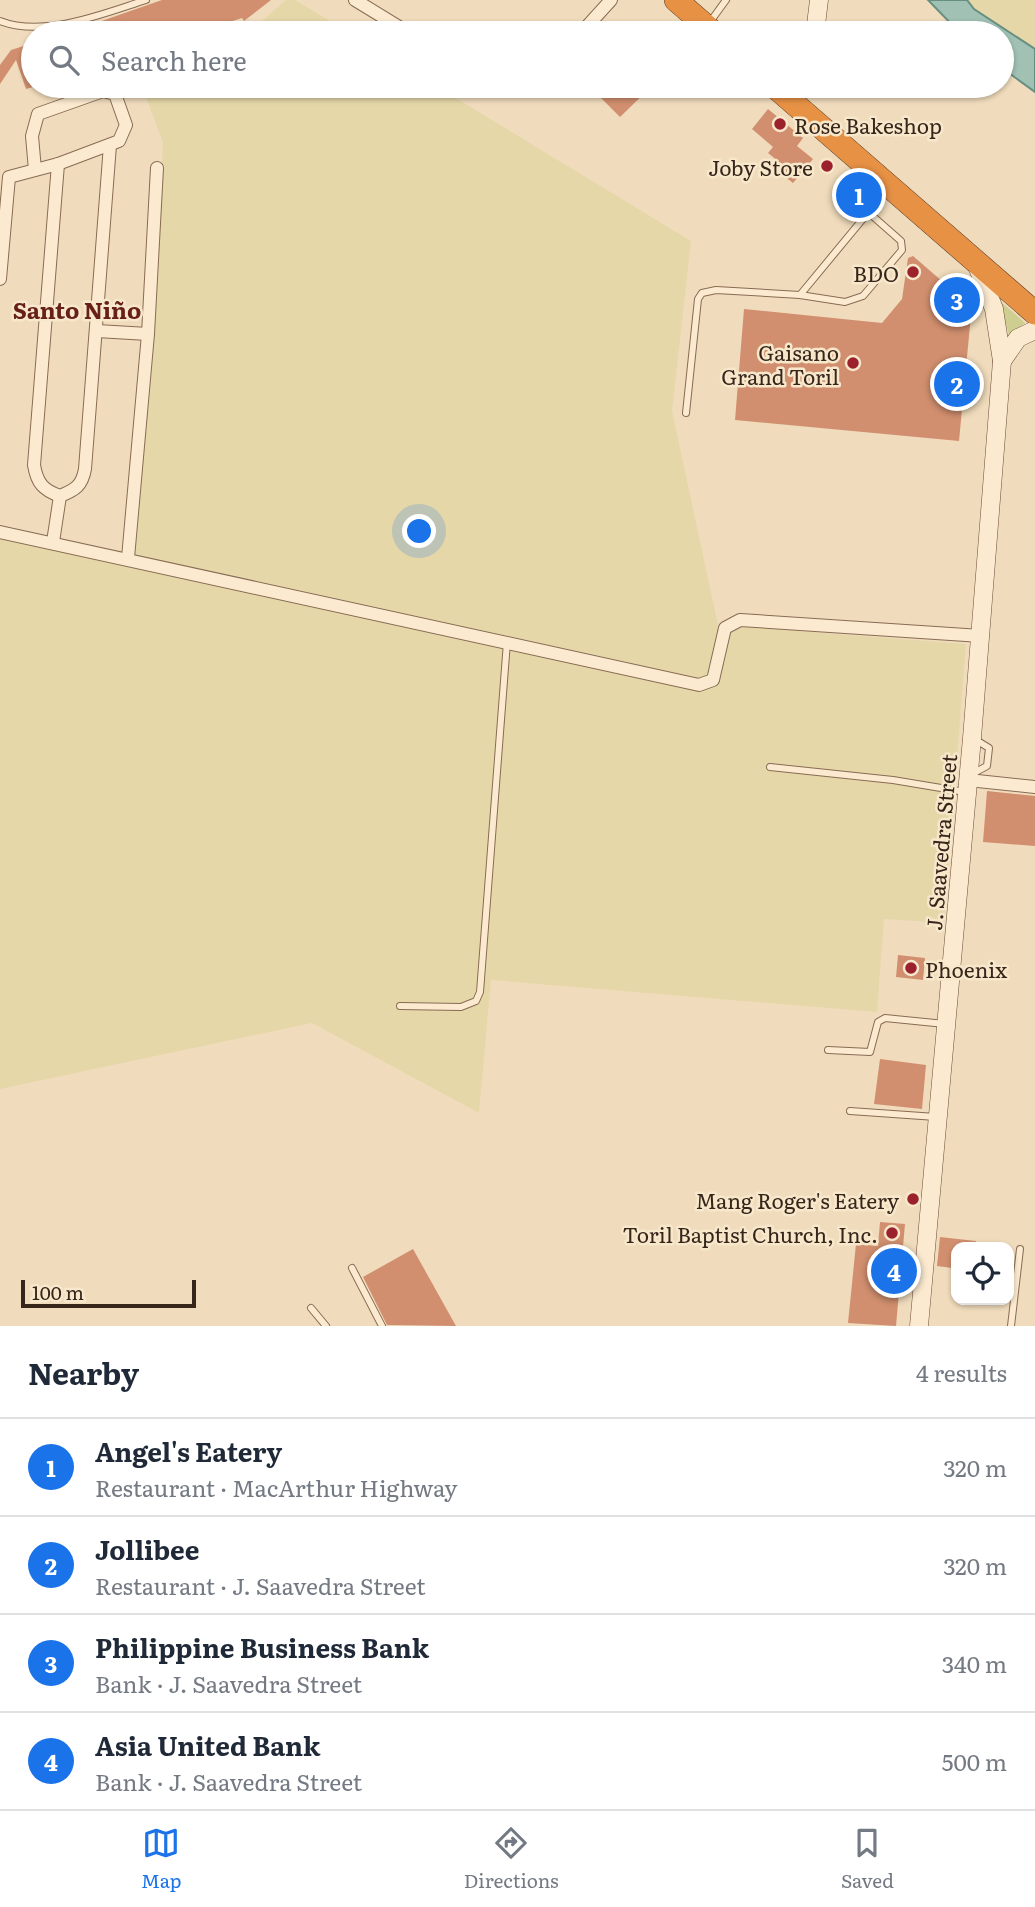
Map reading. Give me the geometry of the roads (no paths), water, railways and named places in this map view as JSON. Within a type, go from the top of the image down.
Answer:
[{"type":"highway","points":[[676,0],[700,21]]},
{"type":"highway","points":[[797,98],[890,186],[1035,313]]},
{"type":"main road","points":[[817,21],[820,0]]},
{"type":"main road","name":"J. Saavedra Street","points":[[919,1326],[981,636],[1002,361],[994,309],[974,260]]},
{"type":"main road","points":[[1002,361],[1018,338],[1035,330]]},
{"type":"street","points":[[355,0],[389,21]]},
{"type":"street","points":[[592,21],[611,0]]},
{"type":"street","points":[[35,170],[32,155],[34,122],[38,114],[88,98]]},
{"type":"street","points":[[0,279],[5,178],[58,164],[122,138],[126,125],[114,98]]},
{"type":"street","points":[[58,164],[34,465],[37,481],[47,492],[60,496],[74,491],[82,482],[97,331],[110,145]]},
{"type":"street","points":[[128,558],[148,334],[157,168]]},
{"type":"street","points":[[97,331],[148,334]]},
{"type":"street","points":[[53,542],[60,496]]},
{"type":"street","points":[[0,532],[699,685],[713,680],[725,628],[740,620],[981,636]]},
{"type":"street","points":[[968,783],[1035,787]]},
{"type":"lane","points":[[67,21],[146,0]]},
{"type":"lane","points":[[715,21],[726,0]]},
{"type":"lane","points":[[0,20],[21,28]]},
{"type":"lane","points":[[800,295],[890,186]]},
{"type":"lane","points":[[687,412],[698,299],[702,293],[716,290],[800,295],[845,302],[856,300],[863,296],[901,254],[901,241],[868,212]]},
{"type":"lane","points":[[400,1006],[461,1007],[476,1001],[480,992],[507,642]]},
{"type":"lane","points":[[770,767],[893,780],[968,783]]},
{"type":"lane","points":[[828,1050],[870,1052],[878,1022],[885,1018],[946,1024]]},
{"type":"lane","points":[[850,1111],[938,1117]]},
{"type":"lane","points":[[1011,1326],[1020,1249]]},
{"type":"lane","points":[[352,1268],[382,1326]]},
{"type":"lane","points":[[311,1308],[326,1326]]},
{"type":"place","name":"Rose Bakeshop","points":[[780,124]]},
{"type":"place","name":"Joby Store","points":[[827,166]]},
{"type":"place","name":"Angel's Eatery","points":[[859,195]]},
{"type":"place","name":"BDO","points":[[913,272]]},
{"type":"place","name":"Philippine Business Bank","points":[[957,300]]},
{"type":"place","name":"Gaisano Grand Toril","points":[[853,363]]},
{"type":"place","name":"Jollibee","points":[[957,384]]},
{"type":"place","name":"Phoenix","points":[[911,968]]},
{"type":"place","name":"Mang Roger's Eatery","points":[[913,1199]]},
{"type":"place","name":"Toril Baptist Church, Inc.","points":[[892,1233]]},
{"type":"place","name":"Asia United Bank","points":[[894,1271]]},
{"type":"district","name":"Santo Niño","points":[[77,309]]}]
